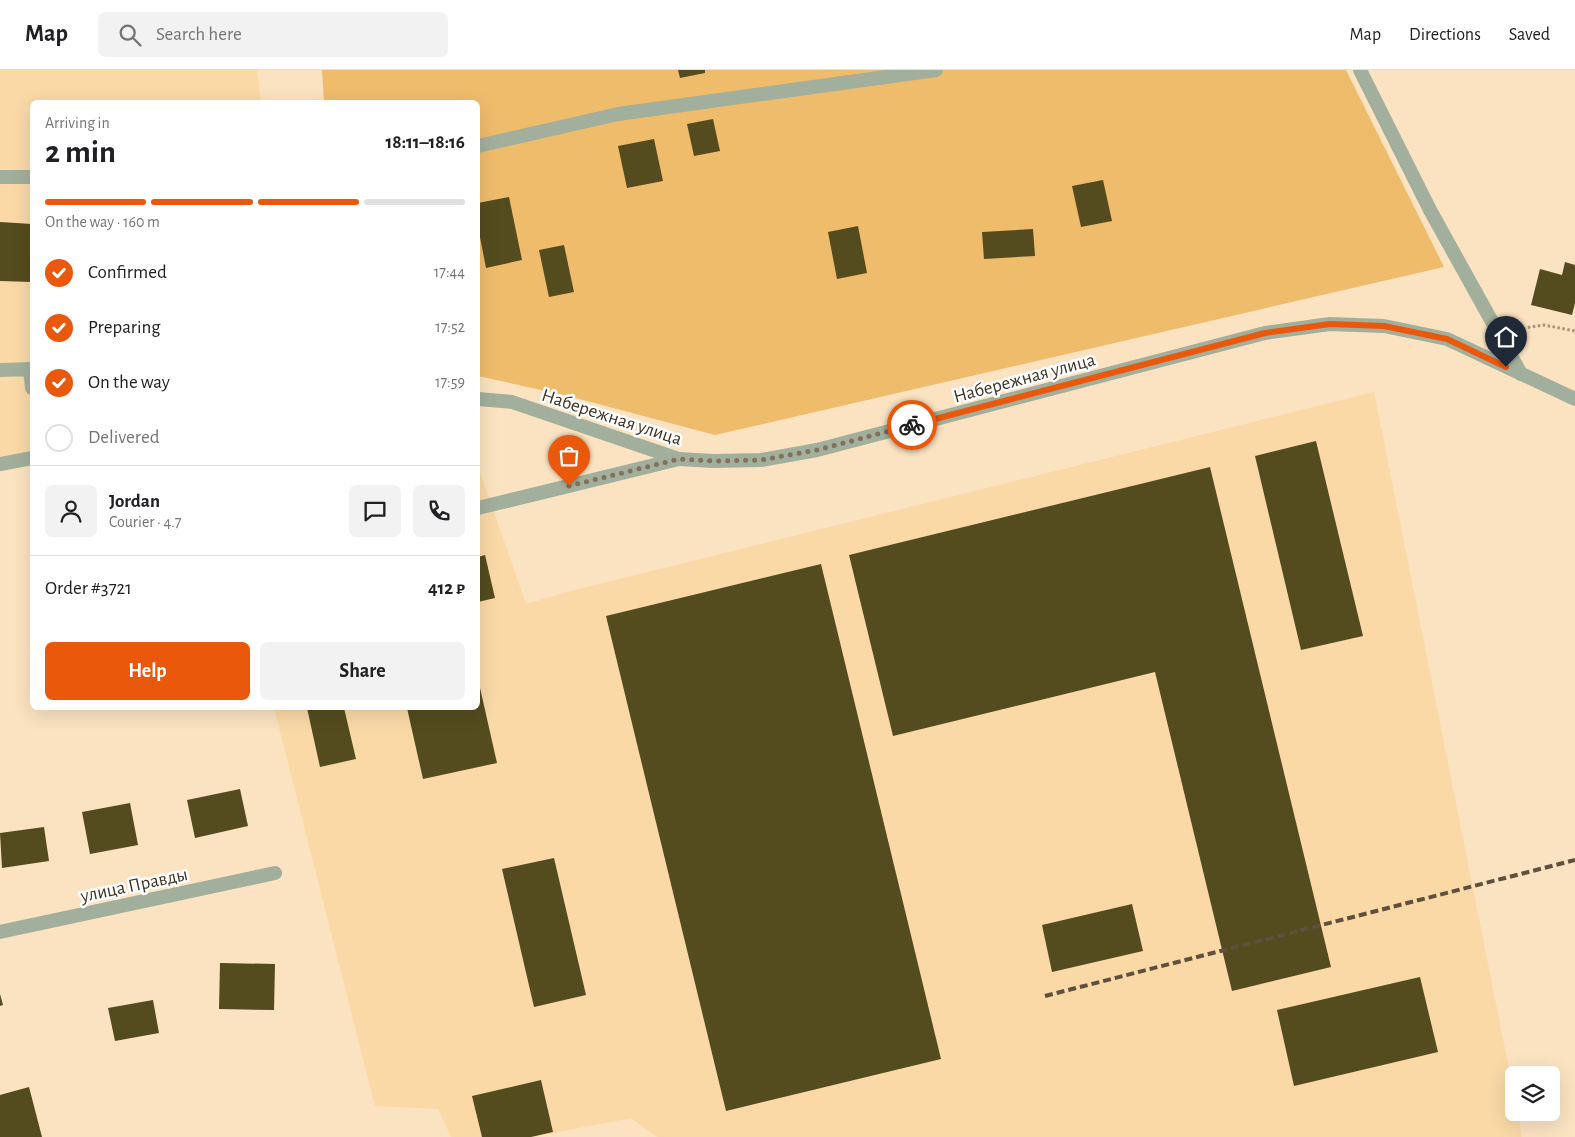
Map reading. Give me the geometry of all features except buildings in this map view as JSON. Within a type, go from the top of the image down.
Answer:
[{"type":"street","points":[[480,146],[618,114],[936,70]]},
{"type":"street","points":[[1360,70],[1430,210],[1521,374]]},
{"type":"street","points":[[0,177],[30,177]]},
{"type":"street","name":"Набережная улица","points":[[480,399],[512,402],[679,459],[714,461],[761,460],[817,450],[1265,333],[1330,324],[1384,326],[1447,339],[1575,399]]},
{"type":"street","points":[[0,370],[30,369]]},
{"type":"street","points":[[0,464],[30,458]]},
{"type":"street","points":[[480,508],[679,459]]},
{"type":"street","name":"улица Правды","points":[[0,932],[275,872]]},
{"type":"path","points":[[1497,332],[1544,325],[1575,332]]},
{"type":"shaded area","points":[[0,70],[257,70],[261,100],[30,100],[30,456],[0,462]]},
{"type":"shaded area","points":[[322,70],[1346,70],[1444,267],[715,435],[568,396],[480,376],[480,100],[324,100]]},
{"type":"shaded area","points":[[1374,392],[1508,1066],[1505,1066],[1505,1121],[1519,1121],[1522,1137],[657,1137],[631,1118],[533,1137],[451,1137],[438,1109],[375,1106],[275,710],[480,710],[480,472],[526,604],[571,591]]},
{"type":"railway","points":[[1045,996],[1575,860]]},
{"type":"way so far","points":[[569,486],[679,459],[714,461],[761,460],[817,450],[912,425]]},
{"type":"route","points":[[912,425],[1265,333],[1330,324],[1384,326],[1447,339],[1506,367]]}]
